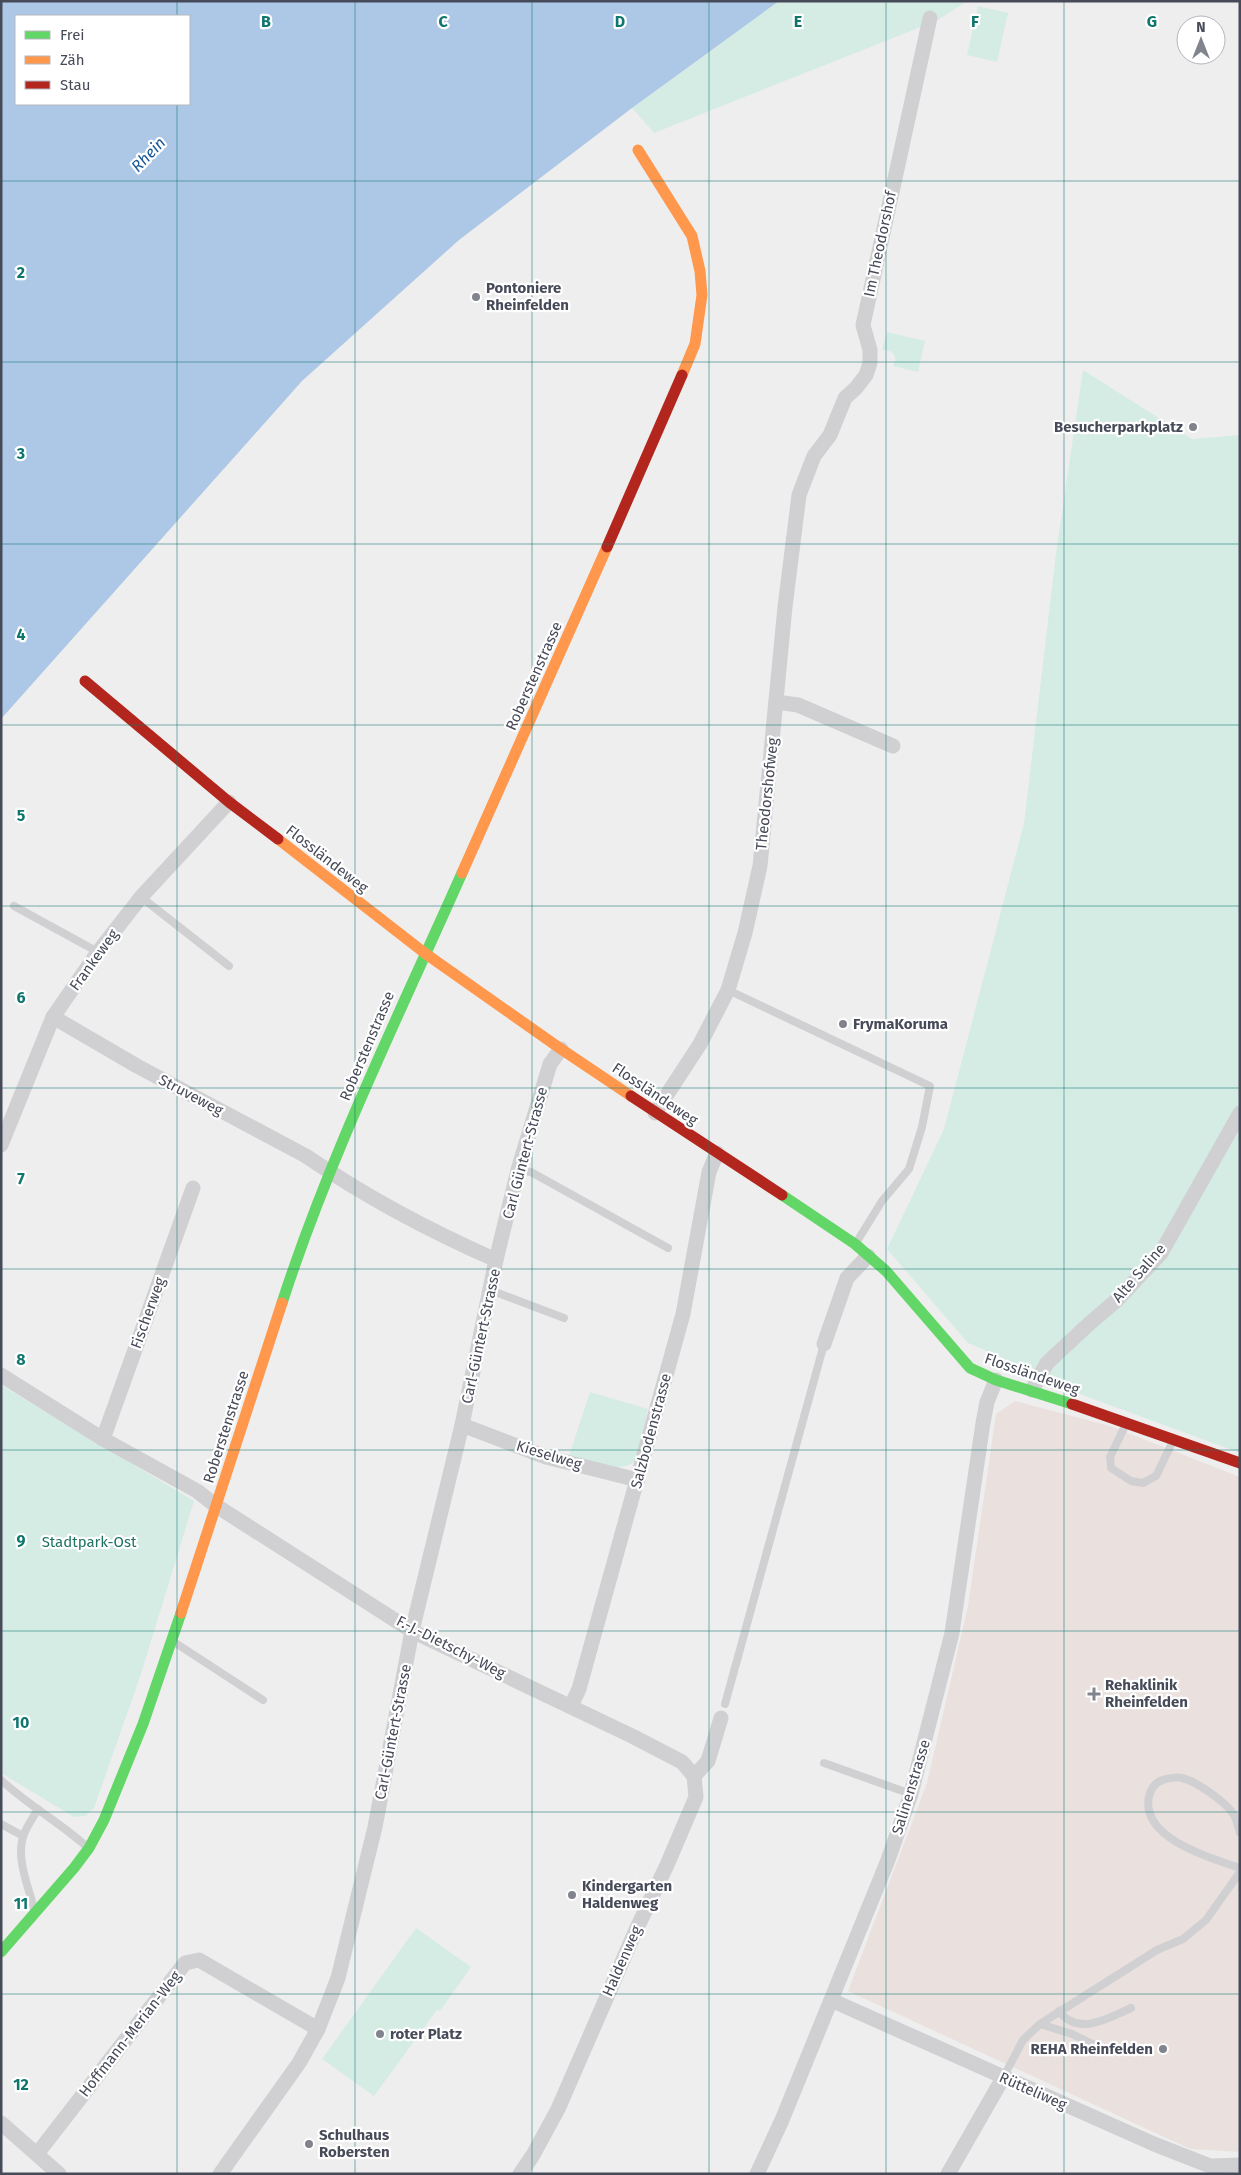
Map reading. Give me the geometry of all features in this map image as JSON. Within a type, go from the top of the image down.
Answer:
[{"type":"street","name":"Im Theodorshof","points":[[814,456],[830,435],[845,398],[866,375],[870,363],[870,350],[863,325],[930,18]]},
{"type":"street","name":"Roberstenstrasse","points":[[1,1952],[89,1848],[104,1820],[143,1724],[172,1641],[215,1505],[226,1481],[297,1256],[329,1172],[408,989],[426,954],[576,618],[695,344],[702,295],[700,271],[692,236],[638,150]]},
{"type":"street","name":"Theodorshofweg","points":[[655,1113],[700,1044],[728,990],[744,933],[760,866],[776,702],[800,495],[814,456]]},
{"type":"street","name":"Flossländeweg","points":[[86,681],[229,802],[426,954],[655,1113],[855,1244],[886,1271],[970,1368],[996,1380],[1032,1390],[1240,1463]]},
{"type":"street","points":[[776,702],[798,705],[893,746]]},
{"type":"street","name":"Frankeweg","points":[[1,1145],[53,1016],[98,952],[141,897],[229,802]]},
{"type":"street","name":"Struveweg","points":[[53,1016],[137,1066],[306,1156],[329,1172],[444,1238],[496,1260]]},
{"type":"street","name":"Carl Güntert-Strasse","points":[[496,1260],[518,1170],[550,1064],[561,1049]]},
{"type":"street","name":"Alte Saline","points":[[1032,1390],[1047,1364],[1117,1300],[1160,1253],[1240,1113]]},
{"type":"street","name":"Salzbodenstrasse","points":[[571,1706],[579,1689],[683,1314],[709,1172],[716,1153]]},
{"type":"street","name":"Fischerweg","points":[[103,1438],[193,1188]]},
{"type":"street","points":[[824,1344],[847,1278],[868,1256]]},
{"type":"street","name":"Carl-Güntert-Strasse","points":[[220,2174],[294,2071],[318,2029],[338,1978],[375,1827],[412,1631],[462,1425],[496,1260]]},
{"type":"street","points":[[1,1375],[103,1438],[197,1491],[215,1505]]},
{"type":"street","name":"Salinenstrasse","points":[[757,2174],[782,2120],[888,1860],[911,1794],[952,1633],[983,1423],[987,1402],[996,1380]]},
{"type":"street","name":"Kieselweg","points":[[462,1425],[546,1457],[638,1480]]},
{"type":"street","name":"F.-J.-Dietschy-Weg","points":[[215,1505],[412,1631],[571,1706],[682,1762],[694,1776]]},
{"type":"street","points":[[694,1776],[708,1761],[723,1711]]},
{"type":"street","name":"Haldenweg","points":[[520,2174],[533,2155],[558,2109],[636,1930],[667,1865],[696,1797],[694,1776]]},
{"type":"street","name":"Hoffmann-Merian-Weg","points":[[38,2154],[186,1963],[199,1960],[318,2029]]},
{"type":"street","name":"Rütteliweg","points":[[831,2000],[1003,2078],[1210,2166],[1240,2165]]},
{"type":"street","points":[[948,2174],[1003,2078]]},
{"type":"street","points":[[1,2123],[59,2174]]},
{"type":"lane","points":[[141,897],[229,966]]},
{"type":"lane","points":[[14,906],[98,952]]},
{"type":"lane","points":[[728,990],[930,1086],[922,1127],[909,1169],[882,1201],[855,1244]]},
{"type":"lane","points":[[518,1170],[531,1172],[668,1248]]},
{"type":"lane","points":[[490,1290],[564,1318]]},
{"type":"lane","points":[[723,1711],[824,1344]]},
{"type":"lane","points":[[1127,1423],[1110,1457],[1111,1468],[1131,1481],[1143,1483],[1156,1476],[1173,1441]]},
{"type":"lane","points":[[172,1641],[263,1700]]},
{"type":"lane","points":[[824,1763],[911,1794]]},
{"type":"lane","points":[[1240,1833],[1233,1813],[1204,1789],[1182,1778],[1161,1780],[1151,1788],[1148,1802],[1153,1821],[1172,1840],[1202,1856],[1240,1868]]},
{"type":"lane","points":[[1,1780],[22,1799],[61,1824],[89,1848]]},
{"type":"lane","points":[[35,1914],[22,1858],[24,1836],[38,1810]]},
{"type":"lane","points":[[1,1824],[24,1836]]},
{"type":"lane","points":[[1003,2078],[1023,2040],[1040,2024],[1157,1950],[1183,1939],[1206,1920],[1240,1872]]},
{"type":"lane","points":[[1059,2011],[1069,2021],[1085,2024],[1097,2022],[1131,2008]]},
{"type":"lane","points":[[1040,2024],[1072,2034],[1107,2051]]},
{"type":"shaded area","name":"Rehaklinik Rheinfelden","points":[[1015,1401],[1110,1426],[1240,1477],[1240,2152],[1190,2149],[848,1991],[927,1783],[968,1606],[996,1414]]},
{"type":"green space","points":[[779,1],[968,1],[936,21],[654,133],[632,108]]},
{"type":"green space","points":[[978,6],[1008,13],[997,62],[967,55]]},
{"type":"green space","points":[[887,332],[925,341],[918,372],[893,366],[894,355],[889,351],[882,350]]},
{"type":"green space","points":[[1083,370],[1192,439],[1240,435],[1240,1453],[1077,1393],[1045,1376],[968,1343],[887,1249],[944,1129],[1024,823],[1056,553]]},
{"type":"green space","name":"Stadtpark-Ost","points":[[1,1385],[194,1501],[141,1674],[94,1808],[85,1816],[74,1817],[1,1773]]},
{"type":"green space","points":[[590,1392],[648,1409],[636,1460],[629,1465],[622,1467],[604,1466],[569,1456]]},
{"type":"green space","name":"roter Platz","points":[[416,1928],[471,1967],[440,2011],[437,2010],[374,2096],[322,2059]]},
{"type":"water","name":"Rhein","points":[[1,1],[779,1],[632,108],[459,240],[302,381],[1,719]]},
{"type":"traffic: fast","points":[[282,1303],[343,1139],[462,873]]},
{"type":"traffic: fast","points":[[782,1195],[855,1244],[886,1271],[970,1368],[996,1380],[1072,1404]]},
{"type":"traffic: fast","points":[[1,1952],[74,1868],[89,1848],[104,1820],[143,1724],[181,1613]]},
{"type":"traffic: slow","points":[[638,150],[692,236],[700,271],[702,295],[695,344],[682,375]]},
{"type":"traffic: slow","points":[[462,873],[607,547]]},
{"type":"traffic: slow","points":[[278,839],[426,954],[631,1096]]},
{"type":"traffic: slow","points":[[181,1613],[282,1303]]},
{"type":"traffic: jam","points":[[607,547],[682,375]]},
{"type":"traffic: jam","points":[[85,681],[229,802],[278,839]]},
{"type":"traffic: jam","points":[[631,1096],[782,1195]]},
{"type":"traffic: jam","points":[[1072,1404],[1240,1463]]},
{"type":"place","name":"Pontoniere Rheinfelden","points":[[476,297]]},
{"type":"place","name":"Besucherparkplatz","points":[[1193,427]]},
{"type":"place","name":"FrymaKoruma","points":[[843,1024]]},
{"type":"place","name":"Rehaklinik Rheinfelden","points":[[1094,1694]]},
{"type":"place","name":"Kindergarten Haldenweg","points":[[572,1895]]},
{"type":"place","name":"roter Platz","points":[[380,2034]]},
{"type":"place","name":"REHA Rheinfelden","points":[[1163,2049]]},
{"type":"place","name":"Schulhaus Robersten","points":[[309,2144]]}]
